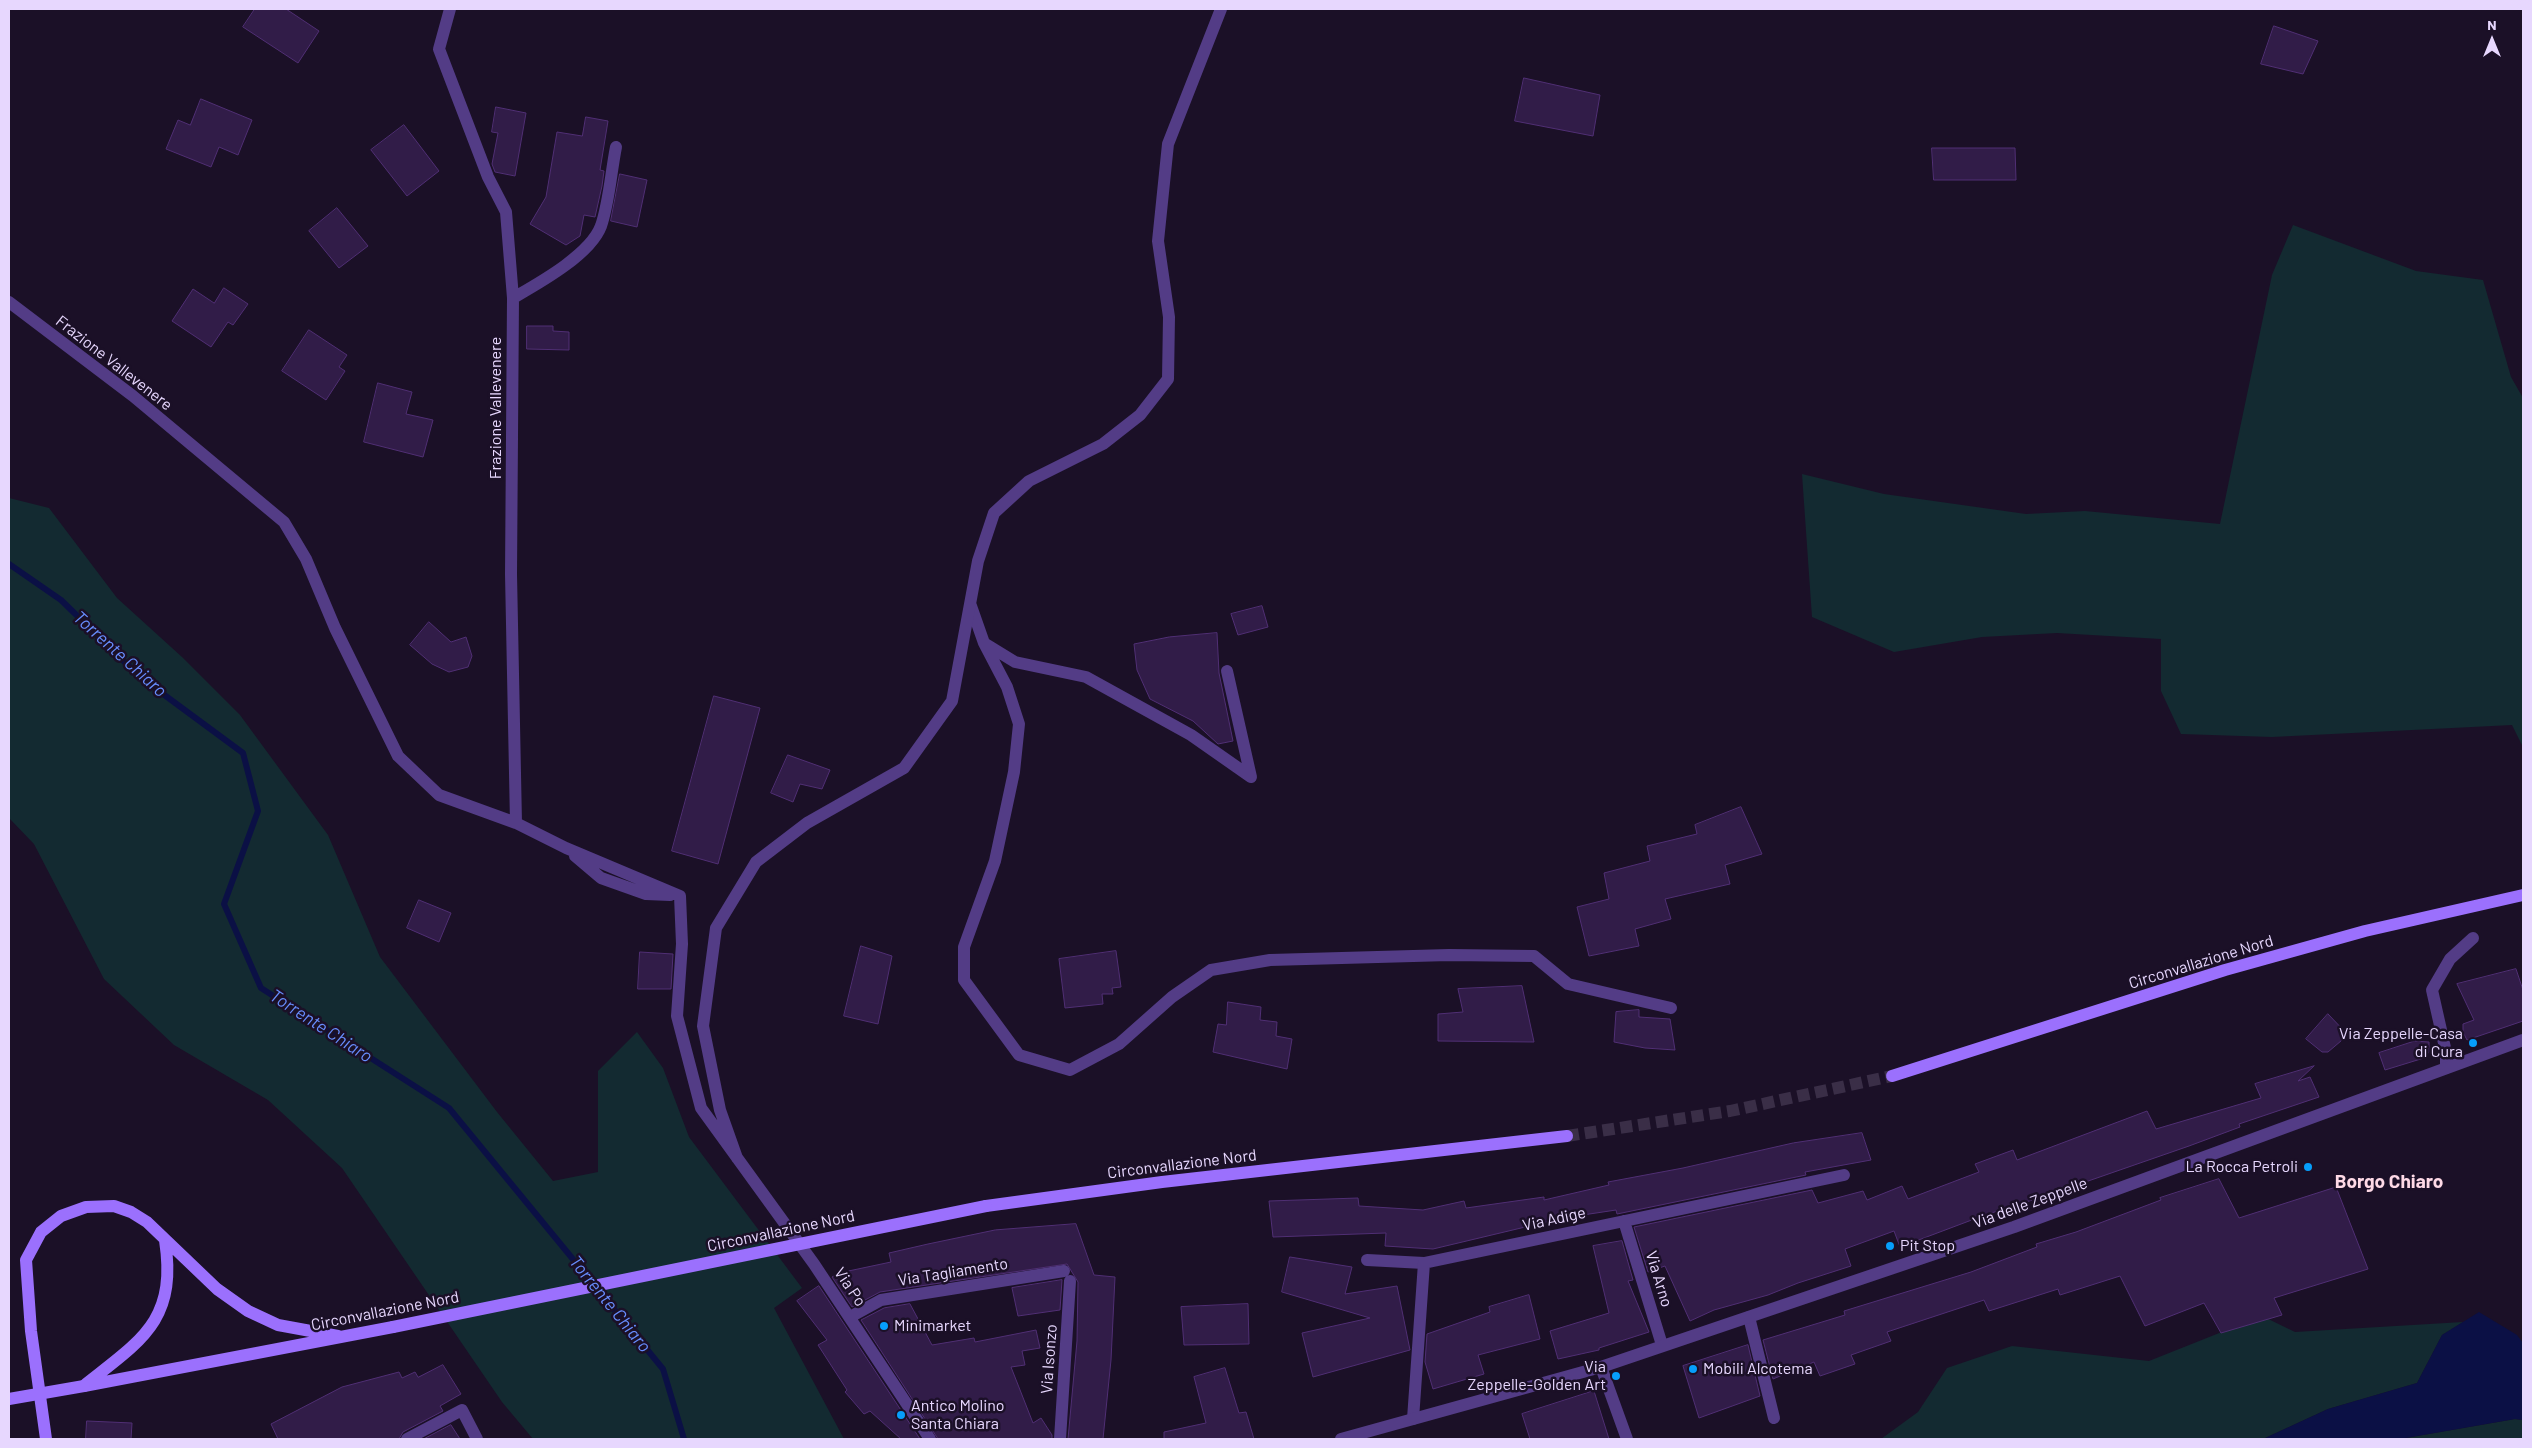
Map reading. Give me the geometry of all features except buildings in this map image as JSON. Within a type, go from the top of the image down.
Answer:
[{"type":"main road","name":"Circonvallazione Nord","points":[[1892,1076],[2225,970],[2365,931],[2523,895]]},
{"type":"main road","name":"Circonvallazione Nord","points":[[9,1399],[393,1327],[986,1206],[1162,1182],[1567,1136]]},
{"type":"main road","points":[[46,1439],[31,1331],[26,1260],[41,1232],[61,1216],[86,1207],[114,1206],[131,1212],[147,1222],[217,1289],[248,1311],[278,1324],[338,1336]]},
{"type":"main road","points":[[84,1386],[130,1350],[154,1324],[166,1295],[169,1266],[165,1240]]},
{"type":"street","name":"Frazione Vallevenere","points":[[450,9],[439,49],[488,177],[506,212],[513,298],[511,574],[516,823]]},
{"type":"street","points":[[737,1158],[720,1110],[703,1026],[716,928],[756,862],[807,824],[904,768],[952,701],[978,561],[994,513],[1029,481],[1102,444],[1140,414],[1168,379],[1168,317],[1158,241],[1168,144],[1221,9]]},
{"type":"street","points":[[513,298],[541,282],[591,244],[601,226],[616,147]]},
{"type":"street","name":"Frazione Vallevenere","points":[[9,302],[133,396],[284,522],[306,559],[335,628],[398,756],[439,795],[516,823],[566,848],[680,896],[682,944],[677,1016],[701,1108],[737,1158]]},
{"type":"street","points":[[971,606],[984,643],[1007,687],[1019,724],[1014,772],[994,861],[964,947],[964,980],[1019,1055],[1070,1070],[1119,1044],[1172,997],[1211,970],[1270,960],[1449,955],[1534,956],[1568,984],[1671,1008]]},
{"type":"street","points":[[984,643],[1015,662],[1086,677],[1191,735],[1251,777],[1227,671]]},
{"type":"street","points":[[2446,1068],[2446,1052],[2432,990],[2450,959],[2473,938]]},
{"type":"street","name":"Via delle Zeppelle","points":[[1341,1439],[1601,1367],[2014,1227],[2523,1040]]},
{"type":"street","name":"Via Po","points":[[737,1158],[850,1317],[930,1439]]},
{"type":"street","name":"Via Adige","points":[[1366,1260],[1424,1263],[1844,1175]]},
{"type":"street","name":"Via Arno","points":[[1624,1221],[1662,1345]]},
{"type":"street","points":[[1413,1420],[1424,1263]]},
{"type":"street","name":"Via Tagliamento","points":[[850,1317],[881,1300],[1067,1276]]},
{"type":"street","name":"Via Isonzo","points":[[1060,1439],[1067,1276]]},
{"type":"street","points":[[1749,1317],[1774,1418]]},
{"type":"street","points":[[1601,1367],[1627,1439]]},
{"type":"street","points":[[406,1439],[462,1410],[477,1439]]},
{"type":"shaded area","points":[[2293,225],[2416,271],[2483,280],[2511,377],[2523,398],[2523,747],[2512,725],[2272,737],[2181,734],[2161,691],[2161,639],[2057,633],[1982,637],[1894,652],[1812,617],[1802,474],[1884,494],[2026,514],[2085,511],[2220,524],[2272,275]]},
{"type":"shaded area","points":[[9,498],[49,508],[117,598],[182,657],[240,715],[328,835],[380,957],[497,1112],[553,1181],[598,1172],[598,1071],[637,1032],[663,1068],[689,1137],[802,1288],[774,1308],[844,1439],[533,1439],[502,1402],[342,1168],[268,1100],[174,1045],[104,979],[34,844],[9,818]]},
{"type":"shaded area","points":[[2479,1312],[2517,1335],[2523,1343],[2523,1420],[2515,1419],[2400,1439],[2263,1439],[2328,1409],[2417,1383],[2442,1335]]},
{"type":"shaded area","points":[[2262,1316],[2295,1332],[2463,1322],[2442,1335],[2417,1383],[2328,1409],[2263,1439],[1881,1439],[1918,1412],[1947,1368],[2012,1346],[2149,1361]]},
{"type":"shaded area","points":[[2515,1419],[2523,1420],[2523,1439],[2400,1439]]},
{"type":"waterway","name":"Torrente Chiaro","points":[[9,564],[61,600],[140,677],[243,753],[258,811],[224,904],[261,988],[449,1108],[663,1369],[684,1439]]},
{"type":"tunnel","points":[[1567,1136],[1730,1111],[1892,1076]]},
{"type":"place","name":"Via Zeppelle-Casa di Cura","points":[[2473,1043]]},
{"type":"place","name":"La Rocca Petroli","points":[[2308,1167]]},
{"type":"place","name":"Pit Stop","points":[[1890,1246]]},
{"type":"place","name":"Minimarket","points":[[884,1326]]},
{"type":"place","name":"Mobili Alcotema","points":[[1693,1369]]},
{"type":"place","name":"Via Zeppelle-Golden Art","points":[[1616,1376]]},
{"type":"place","name":"Antico Molino Santa Chiara","points":[[901,1415]]},
{"type":"district","name":"Borgo Chiaro","points":[[2389,1182]]}]
